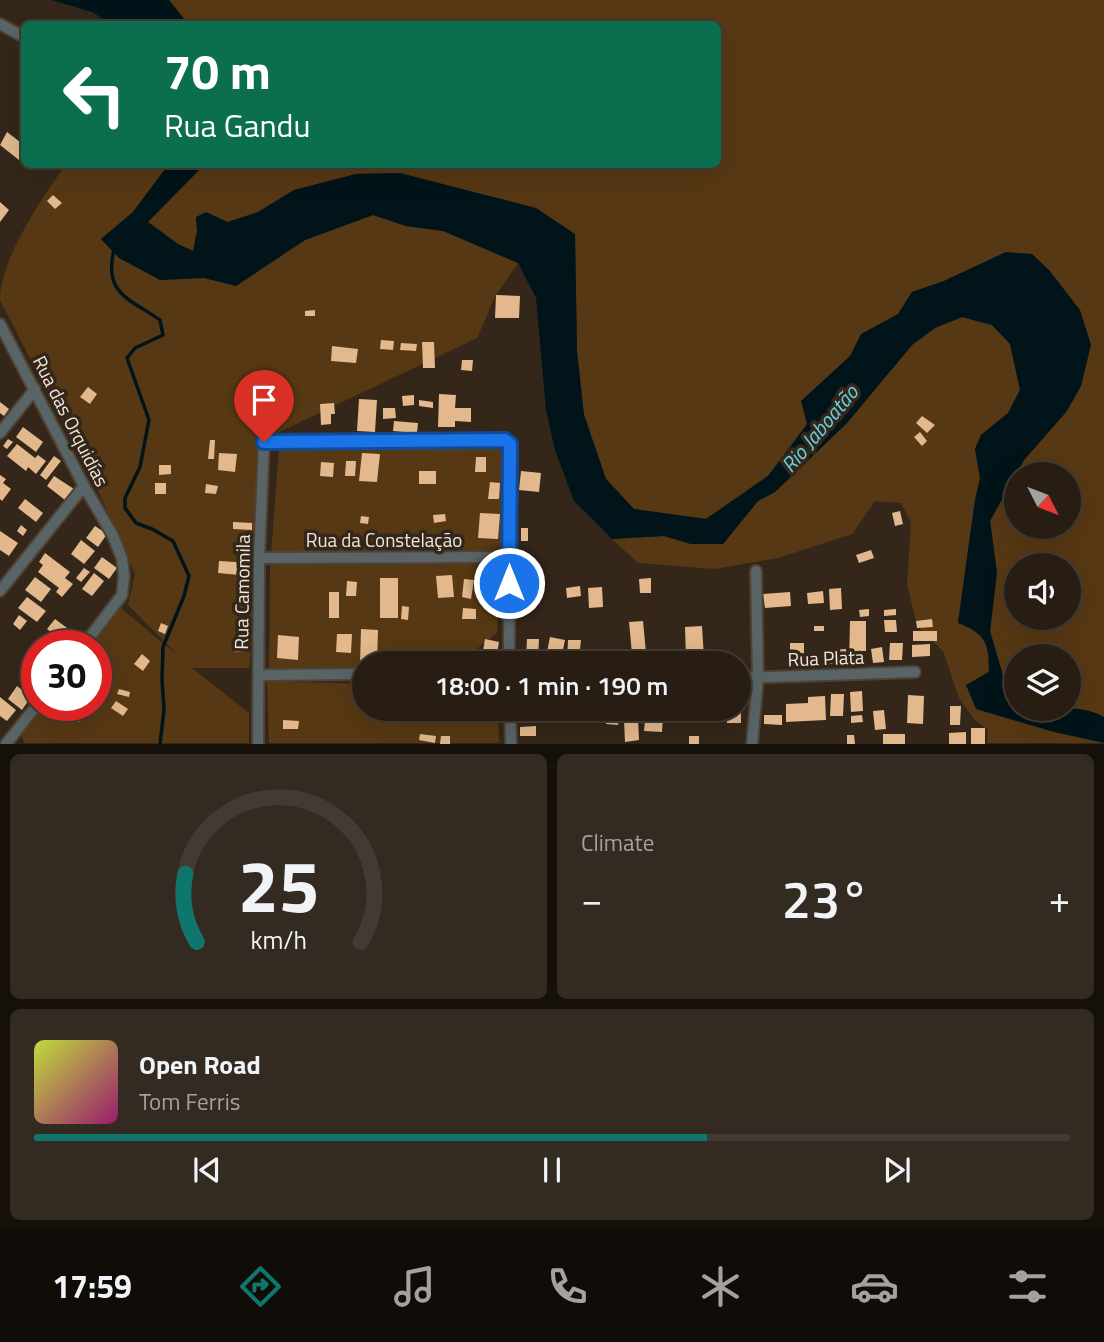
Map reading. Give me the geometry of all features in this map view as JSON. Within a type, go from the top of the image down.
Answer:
[{"type":"street","points":[[0,24],[21,35]]},
{"type":"street","name":"Rua das Orquidías","points":[[0,324],[84,486],[112,534],[121,558],[124,576],[122,595],[95,630]]},
{"type":"street","points":[[0,433],[35,388]]},
{"type":"street","name":"Rua Camomila","points":[[258,744],[259,558],[264,442],[505,440],[510,444],[508,557]]},
{"type":"street","points":[[0,591],[84,486]]},
{"type":"street","points":[[508,557],[509,651]]},
{"type":"street","name":"Rua da Constelação","points":[[259,558],[508,557]]},
{"type":"street","points":[[752,744],[758,678],[756,572]]},
{"type":"street","name":"Rua Plata","points":[[751,678],[915,672]]},
{"type":"street","points":[[259,675],[352,674]]},
{"type":"street","points":[[6,744],[24,721]]},
{"type":"street","points":[[510,721],[511,744]]},
{"type":"shaded area","points":[[169,0],[1104,0],[1104,743],[987,743],[988,730],[974,719],[959,698],[943,651],[917,626],[907,584],[911,523],[901,503],[875,501],[852,534],[778,558],[715,569],[638,563],[612,539],[664,536],[691,544],[723,544],[758,501],[775,492],[847,423],[912,345],[935,328],[963,317],[992,325],[1010,344],[1020,390],[1008,413],[981,435],[975,449],[980,478],[958,622],[981,635],[987,647],[989,672],[966,685],[988,712],[1004,711],[1004,721],[1081,721],[1081,644],[1004,644],[1004,679],[990,631],[997,573],[990,521],[1004,496],[1004,539],[1082,539],[1082,462],[1023,462],[1067,411],[1006,252],[944,281],[912,292],[898,314],[862,334],[850,356],[829,377],[807,424],[768,476],[706,519],[634,509],[606,479],[584,415],[577,351],[575,234],[400,173],[356,174],[294,190],[258,212],[228,222],[196,217],[197,231],[193,251],[178,244],[148,222],[201,168],[721,168],[721,21],[186,21]]},
{"type":"shaded area","points":[[63,168],[166,168],[133,212],[101,239],[160,280],[204,278],[236,286],[305,240],[373,215],[406,226],[443,231],[518,263],[496,295],[477,338],[271,436],[249,668],[192,668],[249,713],[249,743],[24,743],[19,727],[24,721],[112,721],[112,630],[96,630],[116,604],[181,658],[128,605],[135,574],[100,495],[0,300],[7,266],[24,230]]},
{"type":"shaded area","points":[[505,440],[497,633],[474,651],[352,651],[352,671],[269,675],[270,567],[279,449]]},
{"type":"shaded area","points":[[267,681],[352,684],[352,721],[498,721],[499,743],[269,743]]},
{"type":"water","points":[[52,0],[169,0],[186,21],[106,21],[92,12]]},
{"type":"water","name":"Rio Jaboatão","points":[[166,168],[201,168],[148,222],[178,244],[193,251],[197,231],[196,217],[206,212],[228,222],[258,212],[294,190],[356,174],[400,173],[536,208],[575,234],[577,351],[584,415],[606,479],[634,509],[706,519],[768,476],[807,424],[801,401],[850,356],[861,334],[898,314],[912,292],[944,281],[1006,252],[1032,254],[1049,270],[1080,310],[1091,345],[1081,386],[1067,411],[1023,462],[1004,462],[1004,496],[990,521],[997,573],[990,631],[1004,679],[1004,717],[976,709],[966,685],[989,672],[987,647],[975,631],[958,623],[980,478],[975,449],[981,435],[1008,413],[1020,390],[1010,344],[992,325],[962,317],[935,328],[912,345],[847,423],[775,492],[758,501],[723,544],[691,544],[664,536],[612,539],[574,501],[555,450],[546,410],[536,298],[518,263],[443,231],[406,226],[373,215],[305,240],[236,286],[204,278],[160,280],[119,258],[101,239],[133,212]]},
{"type":"water","points":[[1081,710],[1104,717],[1104,743],[1017,721],[1081,721]]},
{"type":"building","points":[[7,132],[21,143],[21,157],[19,160],[0,145]]},
{"type":"building","points":[[53,195],[62,203],[55,209],[47,201]]},
{"type":"building","points":[[0,202],[9,210],[0,222]]},
{"type":"building","points":[[496,295],[520,296],[519,318],[495,318]]},
{"type":"building","points":[[315,310],[315,316],[305,316],[305,311]]},
{"type":"building","points":[[381,340],[394,341],[393,350],[380,349]]},
{"type":"building","points":[[422,342],[434,342],[435,368],[423,368]]},
{"type":"building","points":[[401,343],[417,344],[416,351],[400,350]]},
{"type":"building","points":[[332,346],[358,349],[356,363],[331,361]]},
{"type":"building","points":[[462,360],[473,360],[472,371],[461,370]]},
{"type":"building","points":[[88,387],[97,394],[90,404],[80,397]]},
{"type":"building","points":[[439,394],[456,395],[455,408],[471,408],[471,422],[455,421],[455,427],[438,427]]},
{"type":"building","points":[[414,395],[414,405],[403,406],[402,396]]},
{"type":"building","points":[[359,399],[377,400],[375,432],[357,431]]},
{"type":"building","points":[[419,400],[433,402],[433,408],[419,406]]},
{"type":"building","points":[[0,402],[9,409],[4,416],[0,413]]},
{"type":"building","points":[[334,403],[335,414],[331,414],[331,424],[321,425],[320,404]]},
{"type":"building","points":[[383,408],[395,408],[396,418],[383,419]]},
{"type":"building","points":[[922,416],[935,425],[927,433],[916,423]]},
{"type":"building","points":[[394,421],[418,423],[417,433],[393,431]]},
{"type":"building","points":[[23,427],[43,442],[36,452],[16,437]]},
{"type":"building","points":[[920,432],[927,441],[922,446],[914,437]]},
{"type":"building","points":[[8,439],[13,442],[7,449],[3,446]]},
{"type":"building","points":[[210,440],[215,440],[214,459],[208,459]]},
{"type":"building","points":[[17,444],[35,458],[38,455],[46,461],[36,474],[28,467],[26,471],[7,456]]},
{"type":"building","points":[[219,453],[237,454],[235,472],[218,470]]},
{"type":"building","points":[[362,453],[380,454],[377,482],[359,481]]},
{"type":"building","points":[[54,456],[61,461],[46,480],[40,475]]},
{"type":"building","points":[[476,457],[486,457],[486,472],[475,472]]},
{"type":"building","points":[[346,461],[356,461],[355,476],[345,476]]},
{"type":"building","points":[[321,462],[334,463],[333,477],[320,476]]},
{"type":"building","points":[[159,465],[171,465],[171,474],[159,475]]},
{"type":"building","points":[[419,471],[436,471],[436,484],[419,484]]},
{"type":"building","points":[[521,471],[541,473],[539,492],[519,490]]},
{"type":"building","points":[[0,475],[6,479],[3,483],[11,489],[2,501],[0,499]]},
{"type":"building","points":[[54,476],[74,489],[65,500],[47,486]]},
{"type":"building","points":[[490,482],[500,483],[499,499],[488,499]]},
{"type":"building","points":[[155,483],[166,483],[166,494],[155,494]]},
{"type":"building","points":[[206,484],[218,486],[216,494],[205,493]]},
{"type":"building","points":[[25,499],[43,513],[36,522],[18,508]]},
{"type":"building","points":[[900,511],[903,524],[895,526],[892,513]]},
{"type":"building","points":[[480,513],[500,514],[498,539],[478,538]]},
{"type":"building","points":[[445,514],[446,521],[434,523],[433,515]]},
{"type":"building","points":[[361,516],[369,517],[368,524],[360,523]]},
{"type":"building","points":[[233,522],[252,523],[252,530],[233,529]]},
{"type":"building","points":[[21,525],[27,530],[23,536],[17,531]]},
{"type":"building","points":[[95,526],[107,534],[98,547],[86,538]]},
{"type":"building","points":[[521,528],[528,528],[528,541],[521,541]]},
{"type":"building","points":[[0,531],[18,543],[9,556],[0,550]]},
{"type":"building","points":[[81,540],[95,551],[84,564],[71,554]]},
{"type":"building","points":[[871,550],[874,558],[859,563],[856,555]]},
{"type":"building","points":[[45,553],[70,572],[65,578],[73,584],[62,597],[56,592],[59,588],[38,572],[43,565],[39,562]]},
{"type":"building","points":[[102,557],[117,568],[109,579],[94,568]]},
{"type":"building","points":[[219,561],[251,563],[250,576],[218,573]]},
{"type":"building","points":[[84,568],[90,572],[81,582],[76,578]]},
{"type":"building","points":[[94,573],[104,581],[92,596],[82,589]]},
{"type":"building","points":[[452,575],[454,597],[438,598],[436,576]]},
{"type":"building","points":[[35,577],[51,589],[41,602],[25,590]]},
{"type":"building","points":[[524,577],[537,577],[537,587],[524,587]]},
{"type":"building","points":[[380,578],[398,578],[398,618],[380,618]]},
{"type":"building","points":[[651,578],[651,593],[640,593],[639,579]]},
{"type":"building","points":[[464,579],[474,580],[471,599],[462,597]]},
{"type":"building","points":[[347,581],[357,582],[356,596],[346,596]]},
{"type":"building","points":[[580,586],[581,596],[567,598],[566,588]]},
{"type":"building","points":[[602,587],[603,607],[589,608],[588,588]]},
{"type":"building","points":[[841,588],[842,609],[830,610],[829,589]]},
{"type":"building","points":[[823,591],[824,603],[808,604],[807,593]]},
{"type":"building","points":[[329,592],[339,592],[339,618],[329,618]]},
{"type":"building","points":[[790,592],[791,606],[765,608],[763,594]]},
{"type":"building","points":[[27,597],[46,611],[37,622],[18,608]]},
{"type":"building","points":[[402,606],[409,607],[408,620],[401,619]]},
{"type":"building","points":[[463,608],[476,609],[476,619],[462,619]]},
{"type":"building","points":[[869,609],[869,616],[860,617],[859,610]]},
{"type":"building","points":[[896,609],[896,615],[884,616],[884,610]]},
{"type":"building","points":[[19,615],[27,621],[20,630],[13,624]]},
{"type":"building","points":[[55,619],[70,630],[48,630]]},
{"type":"building","points":[[932,619],[933,627],[917,628],[916,621]]},
{"type":"building","points":[[884,620],[896,620],[897,632],[885,632]]},
{"type":"building","points":[[643,621],[646,651],[632,651],[629,622]]},
{"type":"building","points":[[850,621],[866,621],[866,651],[860,651],[860,666],[849,666]]},
{"type":"building","points":[[161,623],[168,626],[165,634],[158,631]]},
{"type":"building","points":[[702,626],[704,651],[686,651],[685,627]]},
{"type":"building","points":[[814,626],[824,626],[824,631],[814,631]]},
{"type":"building","points":[[361,629],[378,630],[377,651],[360,651]]},
{"type":"building","points":[[913,631],[937,631],[937,641],[913,641]]},
{"type":"building","points":[[337,634],[352,634],[351,653],[336,652]]},
{"type":"building","points":[[278,635],[299,637],[298,660],[277,658]]},
{"type":"building","points":[[246,636],[248,651],[235,652],[233,638]]},
{"type":"building","points":[[550,637],[565,640],[563,651],[547,651]]},
{"type":"building","points":[[485,639],[499,642],[498,651],[483,651]]},
{"type":"building","points":[[527,639],[539,639],[538,651],[526,651]]},
{"type":"building","points":[[568,640],[581,640],[580,650],[592,651],[567,651]]},
{"type":"building","points":[[790,643],[804,643],[804,658],[790,658]]},
{"type":"building","points":[[890,643],[903,643],[902,660],[889,660]]},
{"type":"building","points":[[930,644],[930,656],[912,657],[912,645]]},
{"type":"building","points":[[882,647],[884,662],[873,663],[871,649]]},
{"type":"building","points":[[846,649],[847,663],[829,664],[828,650]]},
{"type":"building","points":[[142,654],[150,661],[143,671],[134,664]]},
{"type":"building","points":[[17,686],[21,689],[21,709],[8,699]]},
{"type":"building","points":[[119,689],[130,692],[129,697],[117,694]]},
{"type":"building","points":[[862,691],[863,711],[851,712],[850,692]]},
{"type":"building","points":[[831,694],[844,694],[843,716],[830,716]]},
{"type":"building","points":[[908,695],[924,696],[923,724],[907,723]]},
{"type":"building","points":[[825,696],[826,720],[786,722],[786,704],[808,703],[808,697]]},
{"type":"building","points":[[0,697],[16,710],[7,721],[0,716]]},
{"type":"building","points":[[116,701],[128,709],[123,716],[112,707]]},
{"type":"building","points":[[950,706],[961,706],[960,725],[950,725]]},
{"type":"building","points":[[884,710],[886,729],[875,730],[873,711]]},
{"type":"building","points":[[764,715],[782,715],[782,725],[764,724]]},
{"type":"building","points":[[862,715],[863,722],[851,723],[851,716]]},
{"type":"building","points":[[283,720],[299,721],[298,729],[283,729]]},
{"type":"building","points":[[606,721],[618,721],[618,725],[606,724]]},
{"type":"building","points":[[624,721],[638,721],[639,740],[625,742]]},
{"type":"building","points":[[645,721],[663,721],[662,732],[644,731]]},
{"type":"building","points":[[536,726],[536,736],[520,736],[520,727]]},
{"type":"building","points":[[971,728],[985,728],[985,744],[971,744]]},
{"type":"building","points":[[966,732],[966,744],[949,744],[949,733]]},
{"type":"building","points":[[420,734],[436,736],[435,743],[419,740]]},
{"type":"building","points":[[883,734],[905,734],[905,744],[883,744]]},
{"type":"building","points":[[847,735],[854,735],[855,744],[847,744]]},
{"type":"building","points":[[441,736],[450,736],[450,744],[440,744]]},
{"type":"building","points":[[689,736],[699,736],[699,744],[689,744]]},
{"type":"waterway","points":[[114,250],[112,277],[116,286],[129,300],[160,320],[163,335],[135,348],[127,358],[149,420],[140,467],[125,498],[125,508],[136,523],[173,541],[189,576],[184,596],[163,647],[164,710],[160,744]]},
{"type":"route","points":[[264,442],[505,440],[510,444],[509,583]]}]
